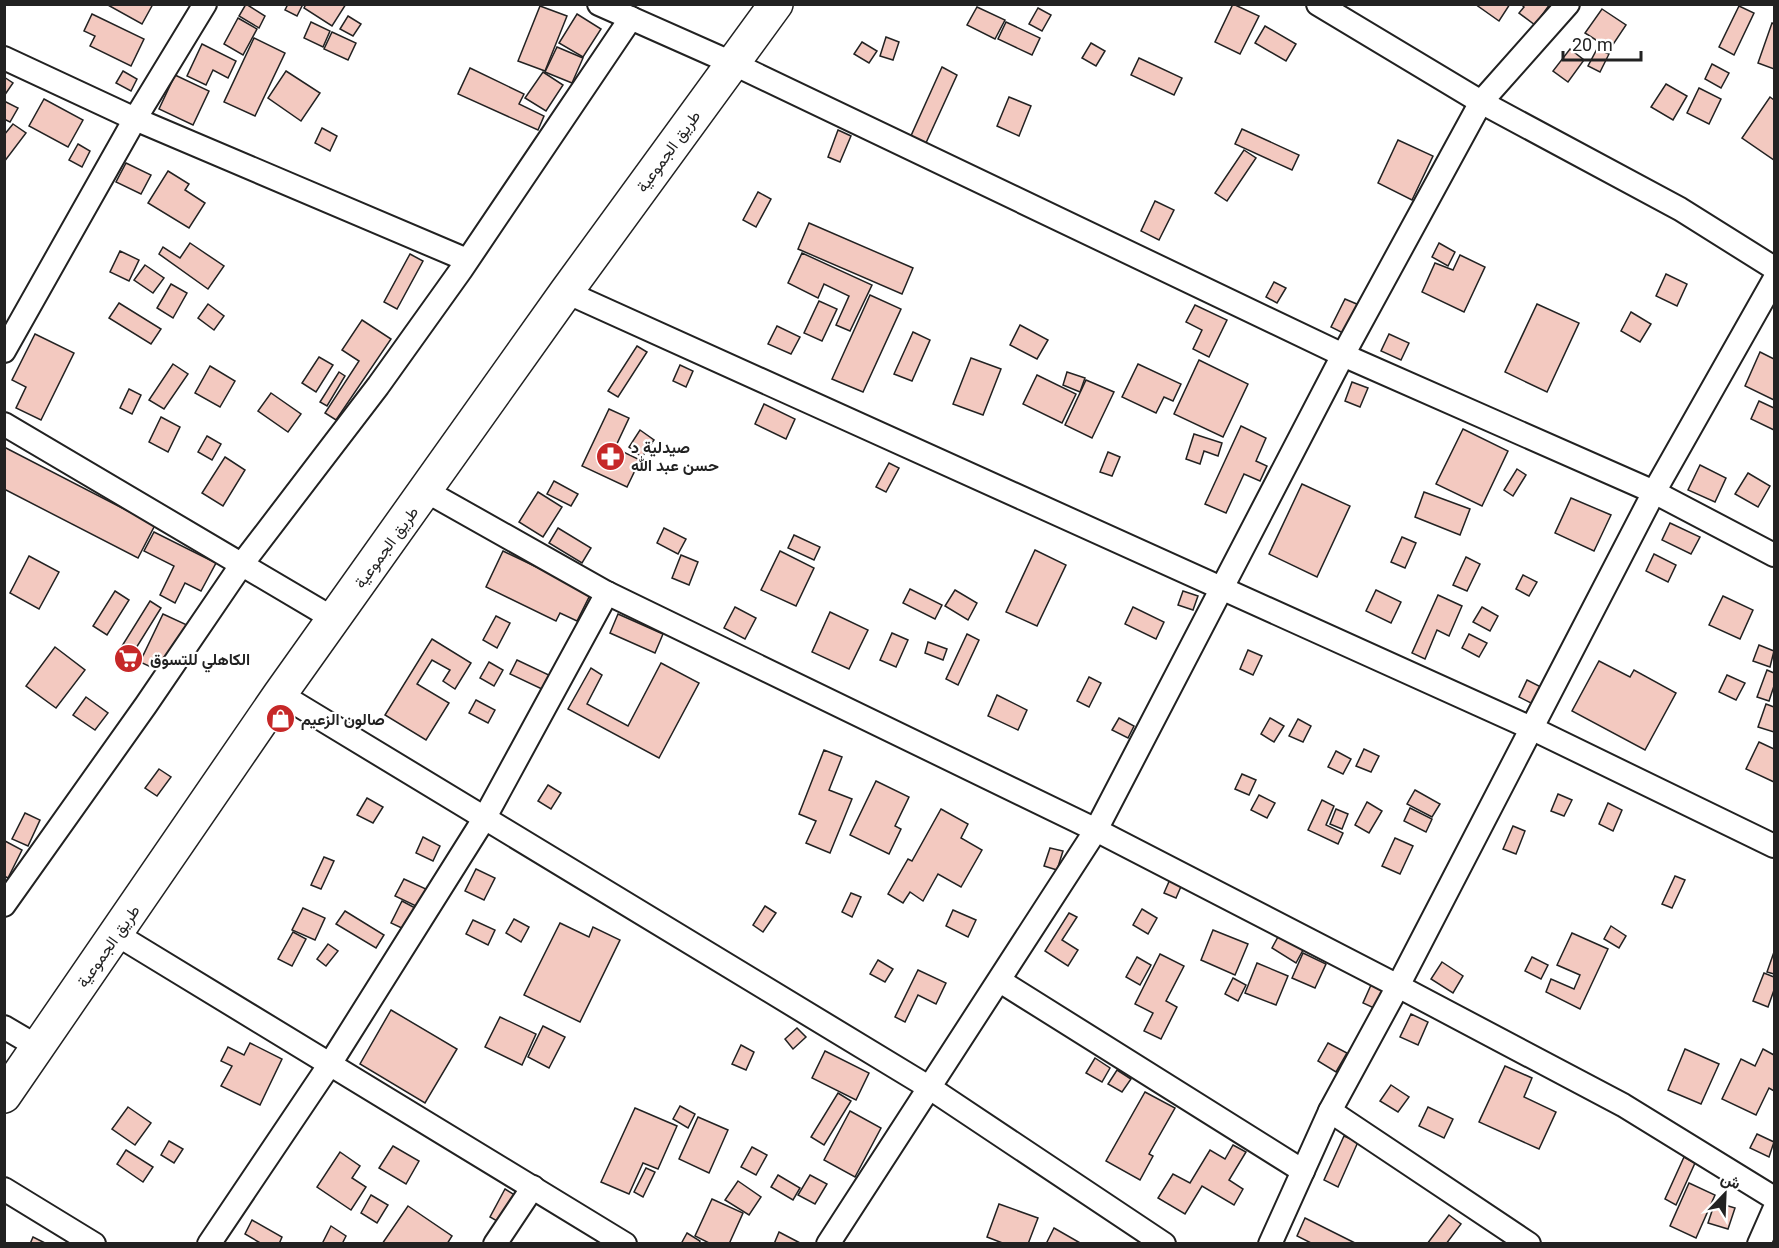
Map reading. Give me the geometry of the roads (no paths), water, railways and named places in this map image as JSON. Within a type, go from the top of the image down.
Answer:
[{"type":"main road","name":"طريق الجموعية","points":[[4,1096],[280,694],[566,292],[776,4]]},
{"type":"street","points":[[4,351],[135,119],[205,4]]},
{"type":"street","points":[[599,4],[732,63],[1343,355],[1654,492],[1774,555]]},
{"type":"street","points":[[1318,4],[1481,102],[1680,209],[1774,268]]},
{"type":"street","points":[[828,1244],[1096,830],[1343,355],[1481,102],[1568,4]]},
{"type":"street","points":[[4,905],[146,705],[242,564],[378,386],[467,260],[631,18]]},
{"type":"street","points":[[4,57],[135,119],[467,260]]},
{"type":"street","points":[[1270,1244],[1330,1111],[1398,986],[1654,492],[1774,280]]},
{"type":"street","points":[[566,292],[1531,728],[1774,846]]},
{"type":"street","points":[[4,424],[334,619]]},
{"type":"street","points":[[426,490],[608,593],[1096,830],[1398,986],[1623,1105],[1774,1198]]},
{"type":"street","points":[[209,1244],[330,1064],[484,819],[608,593]]},
{"type":"street","points":[[280,694],[930,1088],[1164,1244]]},
{"type":"street","points":[[116,934],[626,1244]]},
{"type":"street","points":[[1000,981],[1303,1171]]},
{"type":"street","points":[[4,1027],[38,1047]]},
{"type":"street","points":[[1330,1111],[1529,1244]]},
{"type":"street","points":[[495,1244],[533,1187]]},
{"type":"street","points":[[4,1189],[94,1244]]},
{"type":"street","points":[[1759,1244],[1774,1210]]},
{"type":"place","name":"صيدلية د حسن عبد الله","points":[[610,456]]},
{"type":"place","name":"الكاهلي للتسوق","points":[[129,659]]},
{"type":"place","name":"صالون الزعيم","points":[[280,719]]}]
